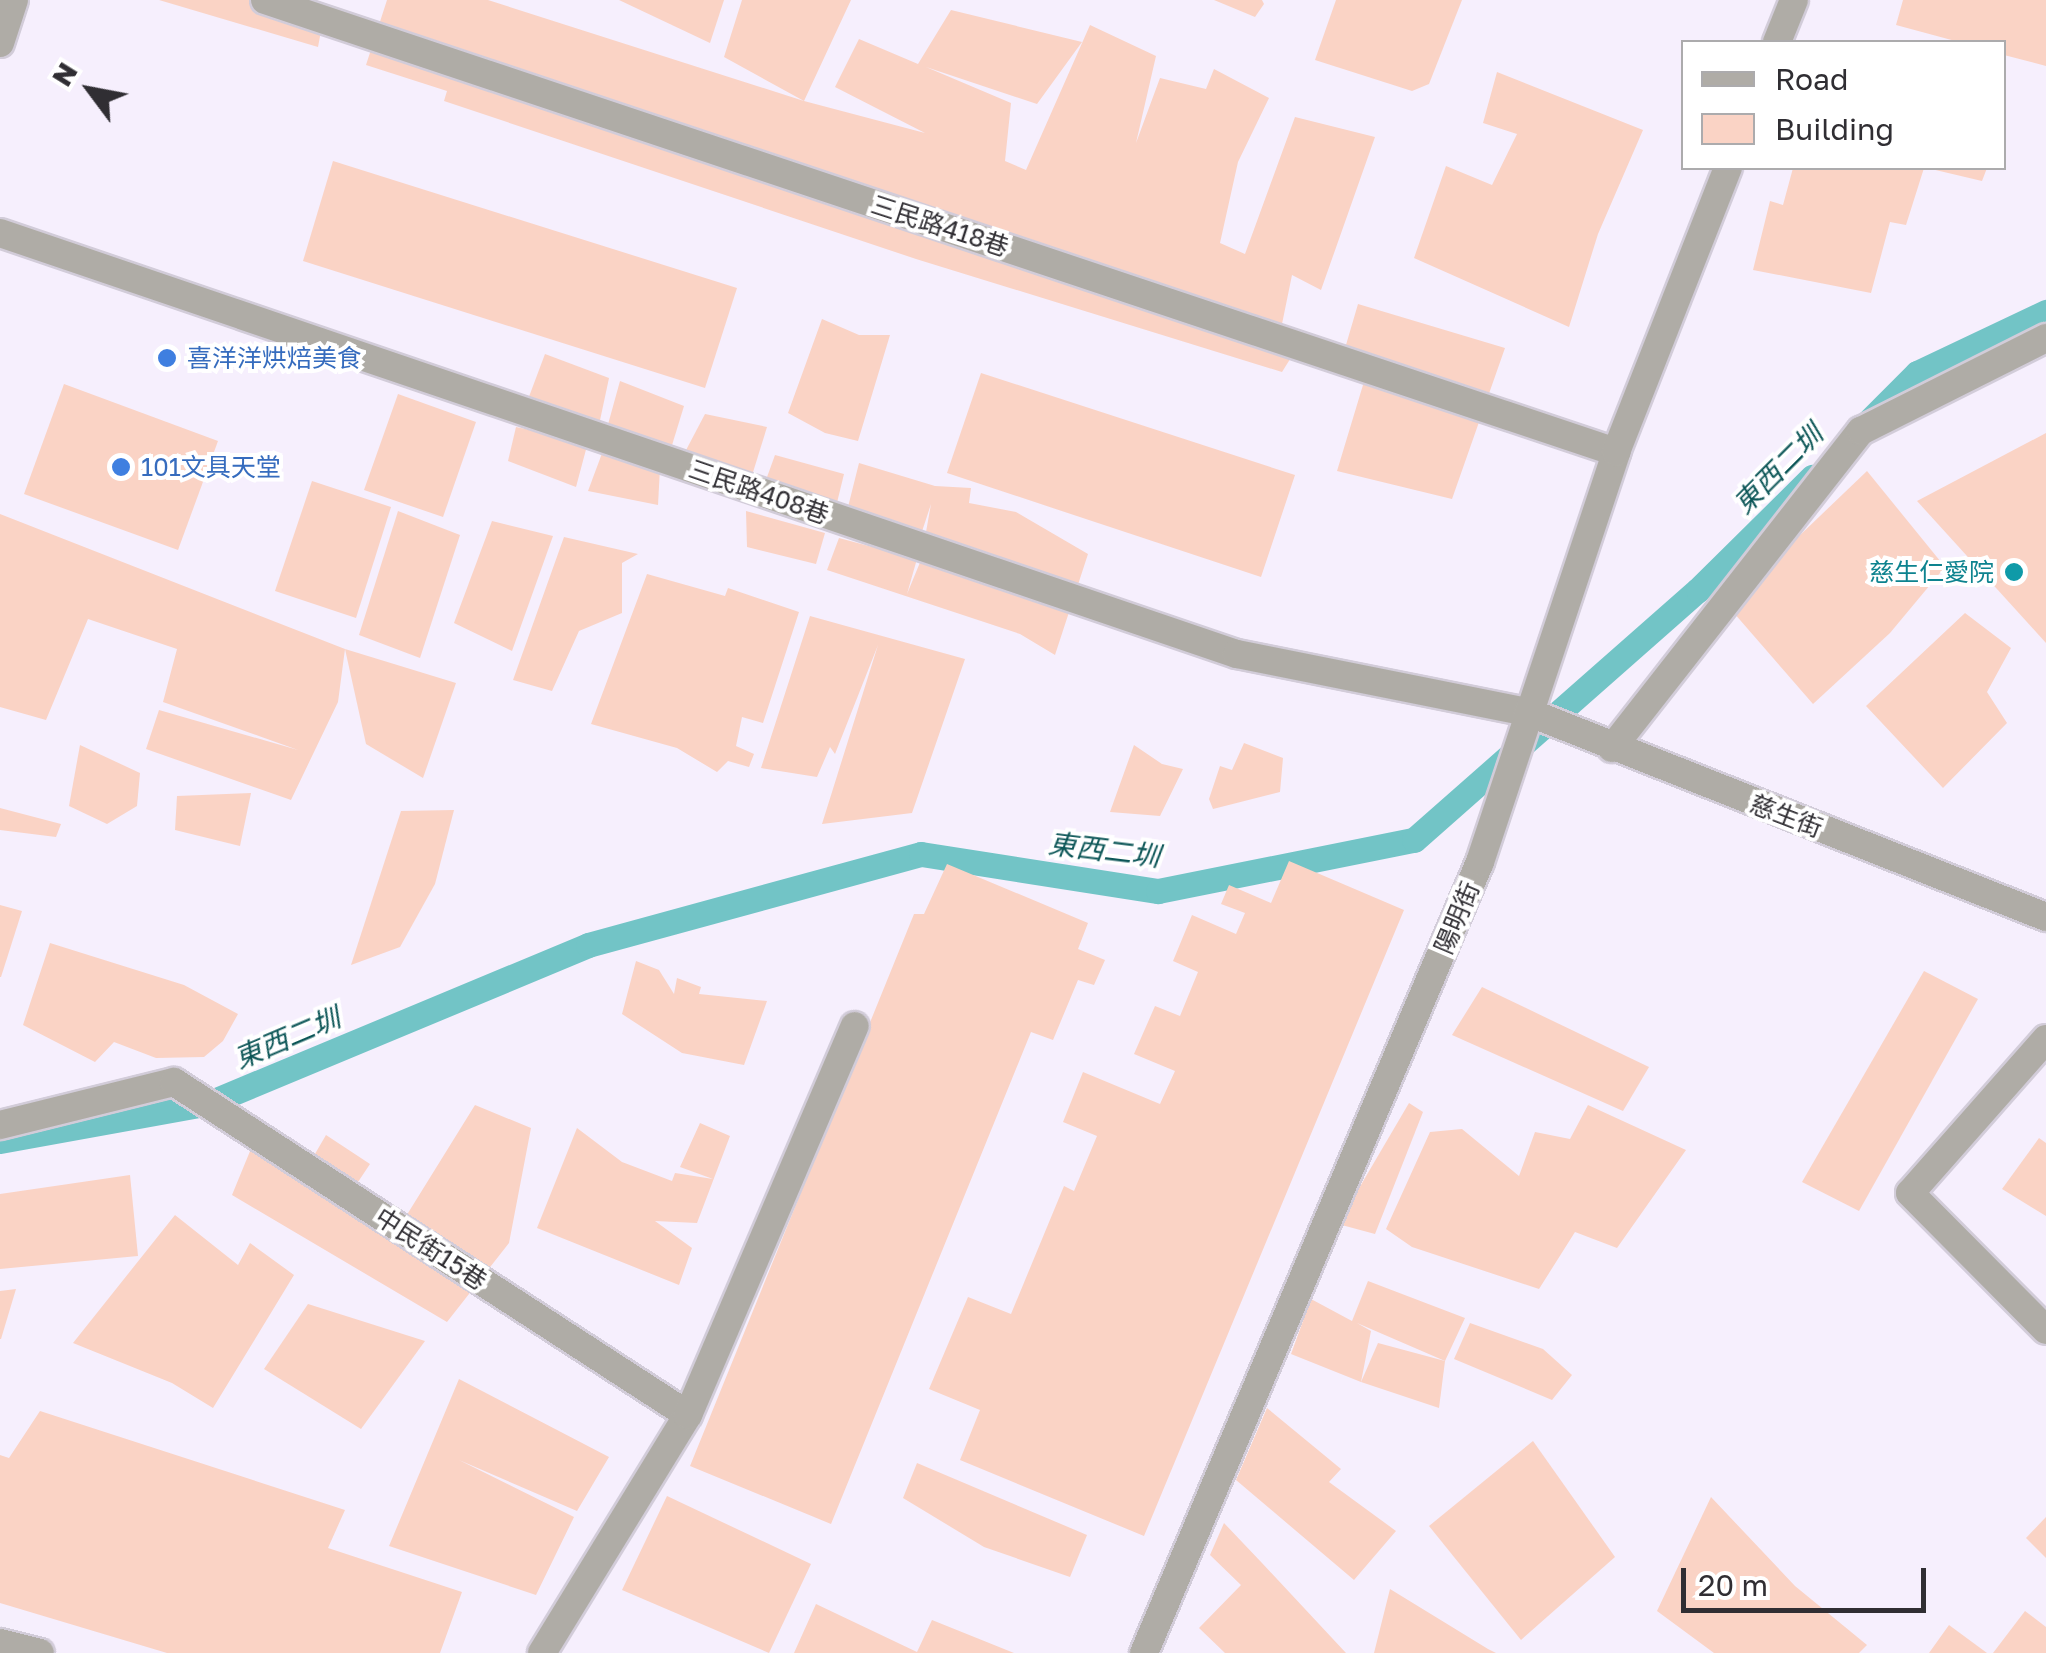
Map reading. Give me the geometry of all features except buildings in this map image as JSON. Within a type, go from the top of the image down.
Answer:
[{"type":"street","points":[[0,43],[14,0]]},
{"type":"street","name":"三民路418巷","points":[[265,0],[1616,452]]},
{"type":"street","points":[[1778,40],[1794,0]]},
{"type":"street","name":"陽明街","points":[[1144,1653],[1480,862],[1616,452],[1727,170]]},
{"type":"street","name":"三民路408巷","points":[[0,234],[1237,654],[1528,712]]},
{"type":"street","points":[[1612,748],[1861,431],[2046,338]]},
{"type":"street","name":"慈生街","points":[[1528,712],[2046,917]]},
{"type":"street","points":[[542,1653],[688,1416],[855,1026]]},
{"type":"street","points":[[2046,1040],[1910,1193],[2046,1330]]},
{"type":"street","name":"中民街15巷","points":[[0,1125],[174,1082],[688,1416]]},
{"type":"street","points":[[0,1643],[40,1653]]},
{"type":"waterway","name":"東西二圳","points":[[1866,424],[1917,373],[2046,312]]},
{"type":"waterway","name":"東西二圳","points":[[0,1141],[209,1103],[588,945],[921,854],[1158,891],[1414,840],[1698,590],[1812,477]]},
{"type":"place","name":"喜洋洋烘焙美食","points":[[167,358]]},
{"type":"place","name":"101文具天堂","points":[[121,467]]},
{"type":"place","name":"慈生仁愛院","points":[[2014,572]]}]
